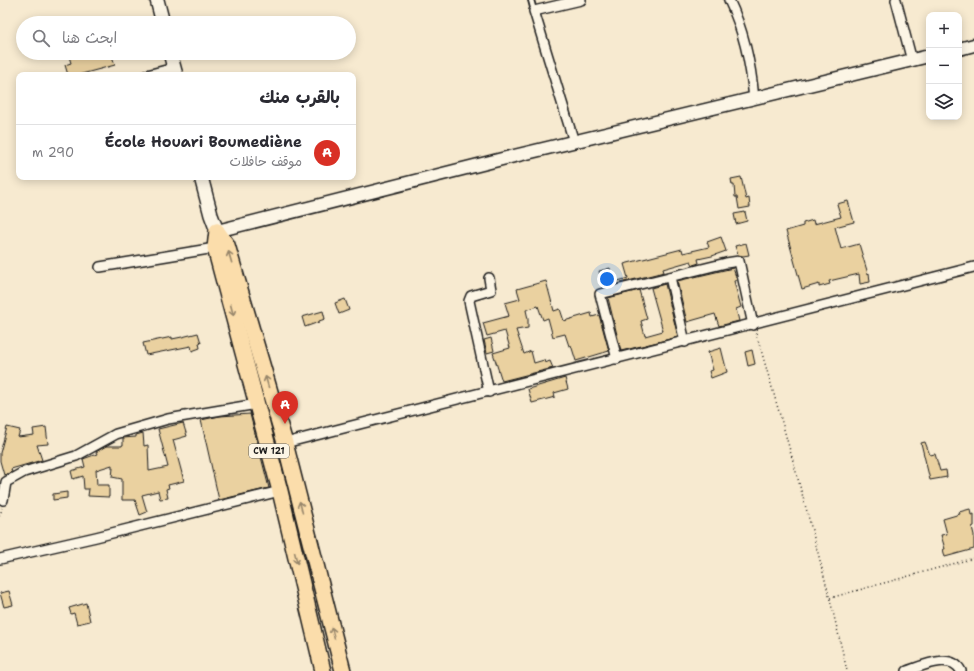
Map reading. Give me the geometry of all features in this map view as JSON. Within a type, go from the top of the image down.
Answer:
[{"type":"highway","name":"CW 121","points":[[217,231],[216,248],[280,491],[323,671]]},
{"type":"highway","points":[[217,231],[227,245],[285,443],[343,671]]},
{"type":"main road","points":[[157,0],[160,16]]},
{"type":"main road","points":[[172,60],[175,71]]},
{"type":"main road","name":"CW 121","points":[[202,180],[217,231]]},
{"type":"street","points":[[574,142],[534,11],[581,0]]},
{"type":"street","points":[[729,0],[739,23],[749,61],[754,99]]},
{"type":"street","points":[[896,0],[912,61]]},
{"type":"street","points":[[962,48],[974,45]]},
{"type":"street","points":[[217,231],[574,142],[926,57]]},
{"type":"street","points":[[100,267],[216,248]]},
{"type":"street","points":[[617,359],[600,294],[739,261],[753,324]]},
{"type":"street","points":[[285,443],[974,267]]},
{"type":"street","points":[[670,277],[685,342]]},
{"type":"street","points":[[489,278],[491,290],[471,296],[469,301],[489,392]]},
{"type":"street","points":[[3,500],[6,482],[24,472],[76,456],[116,434],[168,419],[257,404]]},
{"type":"street","points":[[0,559],[96,537],[280,491]]},
{"type":"street","points":[[907,671],[941,661],[951,662],[961,671]]},
{"type":"lane","points":[[531,0],[534,11]]},
{"type":"path","points":[[753,324],[800,483],[830,598],[847,671]]},
{"type":"path","points":[[830,598],[974,558]]},
{"type":"building","points":[[70,60],[113,60],[115,65],[89,72],[67,72],[65,65],[71,63]]},
{"type":"building","points":[[741,177],[746,199],[749,198],[750,207],[739,209],[737,197],[735,197],[734,185],[732,185],[731,179]]},
{"type":"building","points":[[848,201],[854,222],[835,227],[841,249],[859,244],[868,274],[869,273],[870,282],[860,284],[859,274],[829,281],[830,284],[819,287],[819,284],[802,289],[786,231],[803,226],[803,223],[813,220],[814,224],[841,217],[837,204]]},
{"type":"building","points":[[745,212],[747,221],[736,224],[734,214]]},
{"type":"building","points":[[721,237],[726,251],[698,259],[699,263],[693,265],[691,261],[663,269],[664,272],[612,285],[611,283],[628,278],[624,264],[682,249],[683,253],[709,247],[707,242]]},
{"type":"building","points":[[746,243],[749,255],[738,255],[735,246]]},
{"type":"building","points":[[610,268],[613,280],[602,283],[599,271]]},
{"type":"building","points":[[733,268],[737,280],[734,281],[741,307],[736,309],[739,321],[719,326],[715,314],[687,322],[677,281]]},
{"type":"building","points":[[546,281],[554,311],[560,309],[564,321],[591,313],[592,317],[599,315],[609,351],[576,361],[571,345],[569,346],[565,334],[553,337],[548,318],[543,320],[538,306],[526,310],[528,328],[516,330],[524,354],[531,351],[534,363],[544,360],[545,363],[550,361],[553,368],[502,381],[493,353],[510,348],[505,331],[487,336],[483,323],[509,316],[505,303],[520,299],[517,289]]},
{"type":"building","points":[[665,284],[678,337],[621,351],[608,298],[639,290],[647,319],[641,321],[645,336],[663,331],[651,288]]},
{"type":"building","points":[[345,299],[349,310],[339,314],[335,303]]},
{"type":"building","points":[[323,311],[325,319],[305,327],[302,317]]},
{"type":"building","points":[[198,333],[201,343],[199,343],[200,348],[192,351],[191,346],[146,355],[143,343],[172,337],[172,339]]},
{"type":"building","points":[[491,338],[494,351],[487,353],[484,340]]},
{"type":"building","points":[[721,348],[727,372],[711,378],[709,371],[713,370],[708,352]]},
{"type":"building","points":[[752,350],[755,364],[748,366],[745,352]]},
{"type":"building","points":[[565,378],[568,389],[554,393],[555,397],[532,403],[528,389]]},
{"type":"building","points":[[250,414],[269,488],[219,500],[201,420],[220,416]]},
{"type":"building","points":[[183,423],[187,436],[173,440],[184,481],[168,485],[169,488],[166,489],[168,498],[160,499],[158,491],[142,495],[147,512],[140,515],[135,500],[122,500],[122,479],[112,477],[112,465],[96,470],[97,485],[109,485],[109,497],[88,496],[89,489],[84,489],[83,476],[73,479],[71,471],[85,467],[83,459],[97,454],[96,452],[106,446],[122,446],[123,438],[136,437],[136,435],[143,433],[144,446],[148,445],[149,471],[168,467],[158,429]]},
{"type":"building","points":[[7,427],[20,430],[18,437],[34,435],[33,429],[46,427],[48,444],[37,445],[42,460],[11,469],[12,472],[4,475],[0,461],[0,453]]},
{"type":"building","points":[[925,442],[930,455],[935,454],[940,471],[946,470],[947,477],[930,480],[921,443]]},
{"type":"building","points":[[67,492],[67,498],[53,500],[53,494]]},
{"type":"building","points":[[970,509],[971,515],[974,514],[974,526],[972,527],[974,535],[974,549],[945,557],[943,549],[945,549],[941,535],[947,534],[943,519],[960,514],[959,512]]},
{"type":"building","points":[[9,591],[13,605],[4,607],[0,593]]},
{"type":"building","points":[[86,603],[90,621],[77,624],[74,613],[71,614],[69,608]]},
{"type":"place","name":"École Houari Boumediène","points":[[285,424]]}]
